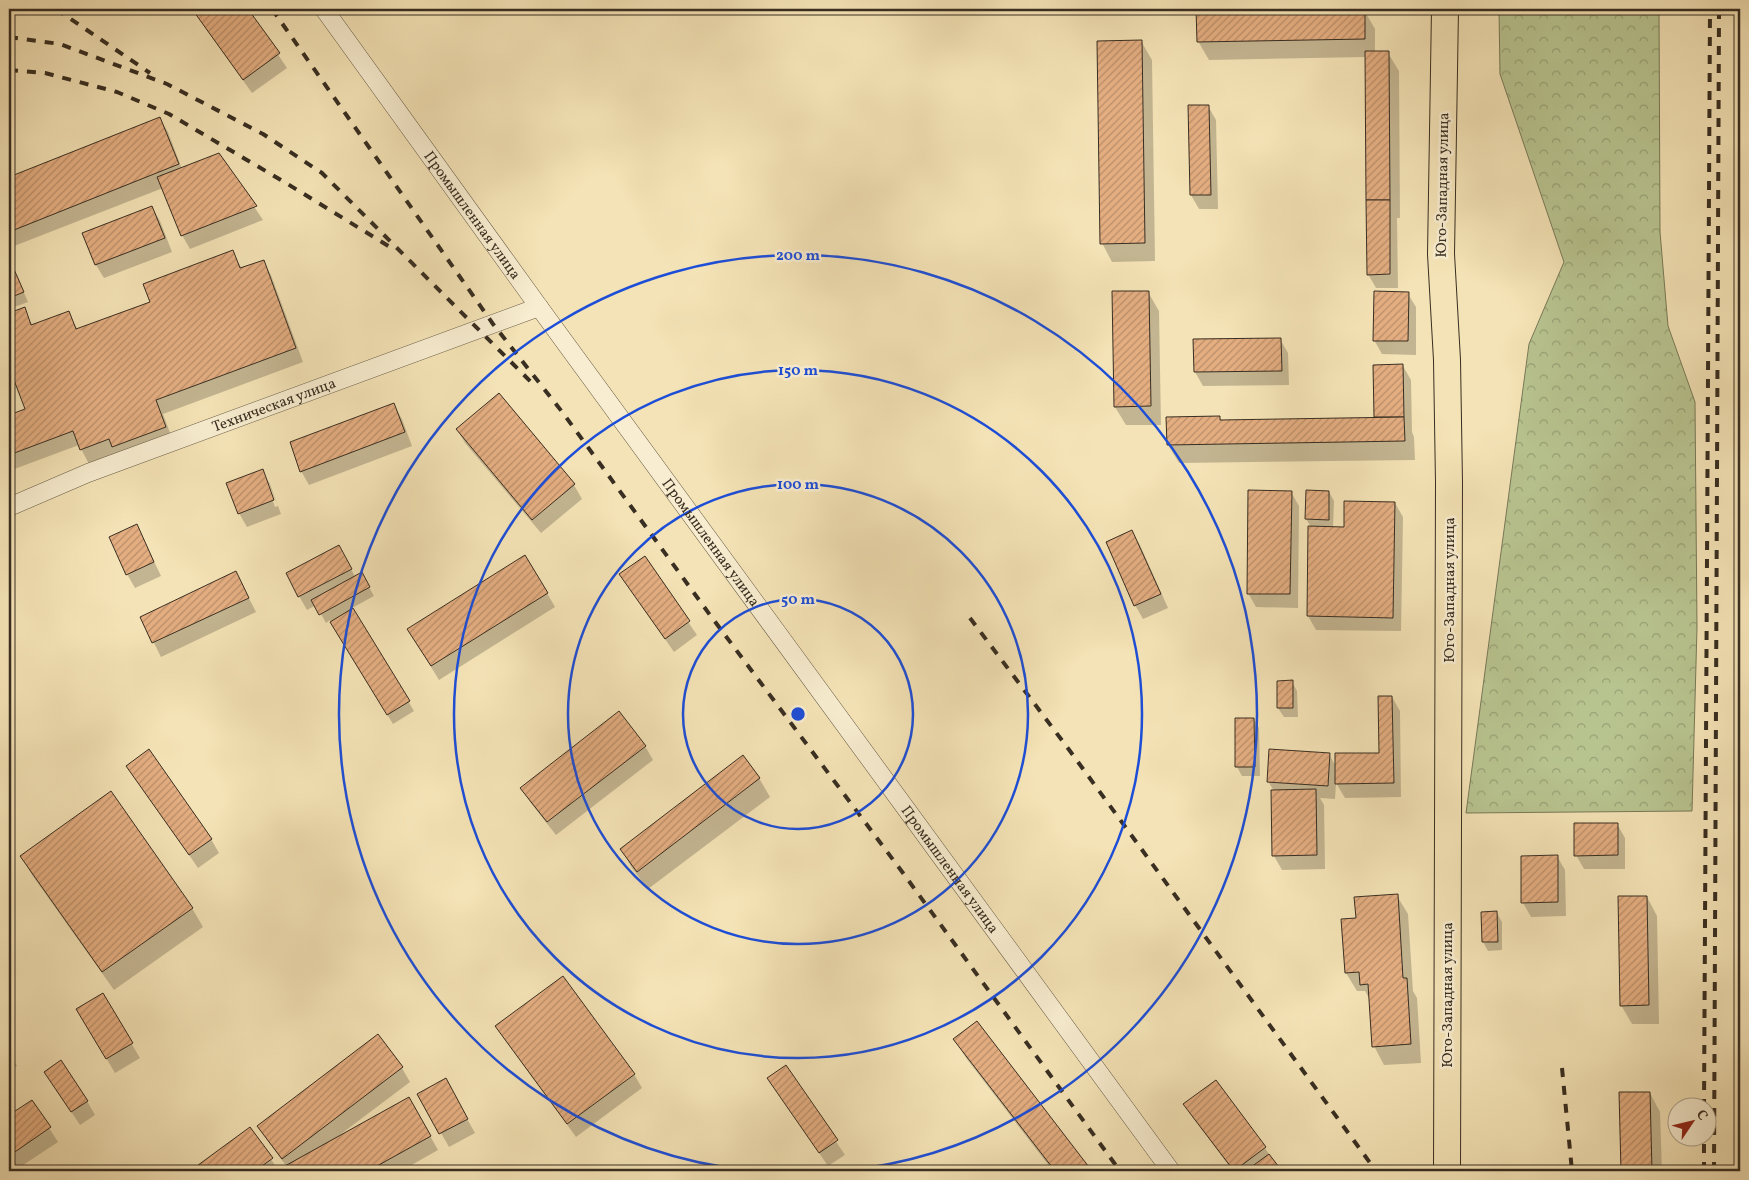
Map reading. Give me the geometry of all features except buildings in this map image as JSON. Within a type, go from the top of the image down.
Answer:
[{"type":"main road","name":"Юго-Западная улица","points":[[1445,9],[1441,254],[1447,360],[1449,483],[1447,1171]]},
{"type":"street","name":"Промышленная улица","points":[[324,9],[539,308],[1171,1171]]},
{"type":"street","name":"Техническая улица","points":[[9,507],[97,470],[539,308]]},
{"type":"green space","points":[[1499,9],[1659,9],[1660,232],[1668,326],[1695,402],[1697,627],[1692,811],[1466,813],[1529,344],[1564,262],[1500,74]]},
{"type":"railway","points":[[56,9],[150,73]]},
{"type":"railway","points":[[272,9],[493,324],[563,413],[710,615],[903,873],[1120,1171]]},
{"type":"railway","points":[[1704,1098],[1710,9]]},
{"type":"railway","points":[[1714,1171],[1719,9]]},
{"type":"railway","points":[[9,37],[60,44],[167,84],[263,134],[322,173],[531,382]]},
{"type":"railway","points":[[9,70],[45,73],[117,92],[169,114],[390,247]]},
{"type":"railway","points":[[970,618],[1070,751],[1376,1171]]},
{"type":"railway","points":[[1562,1068],[1572,1171]]},
{"type":"railway","points":[[1704,1148],[1704,1171]]}]
